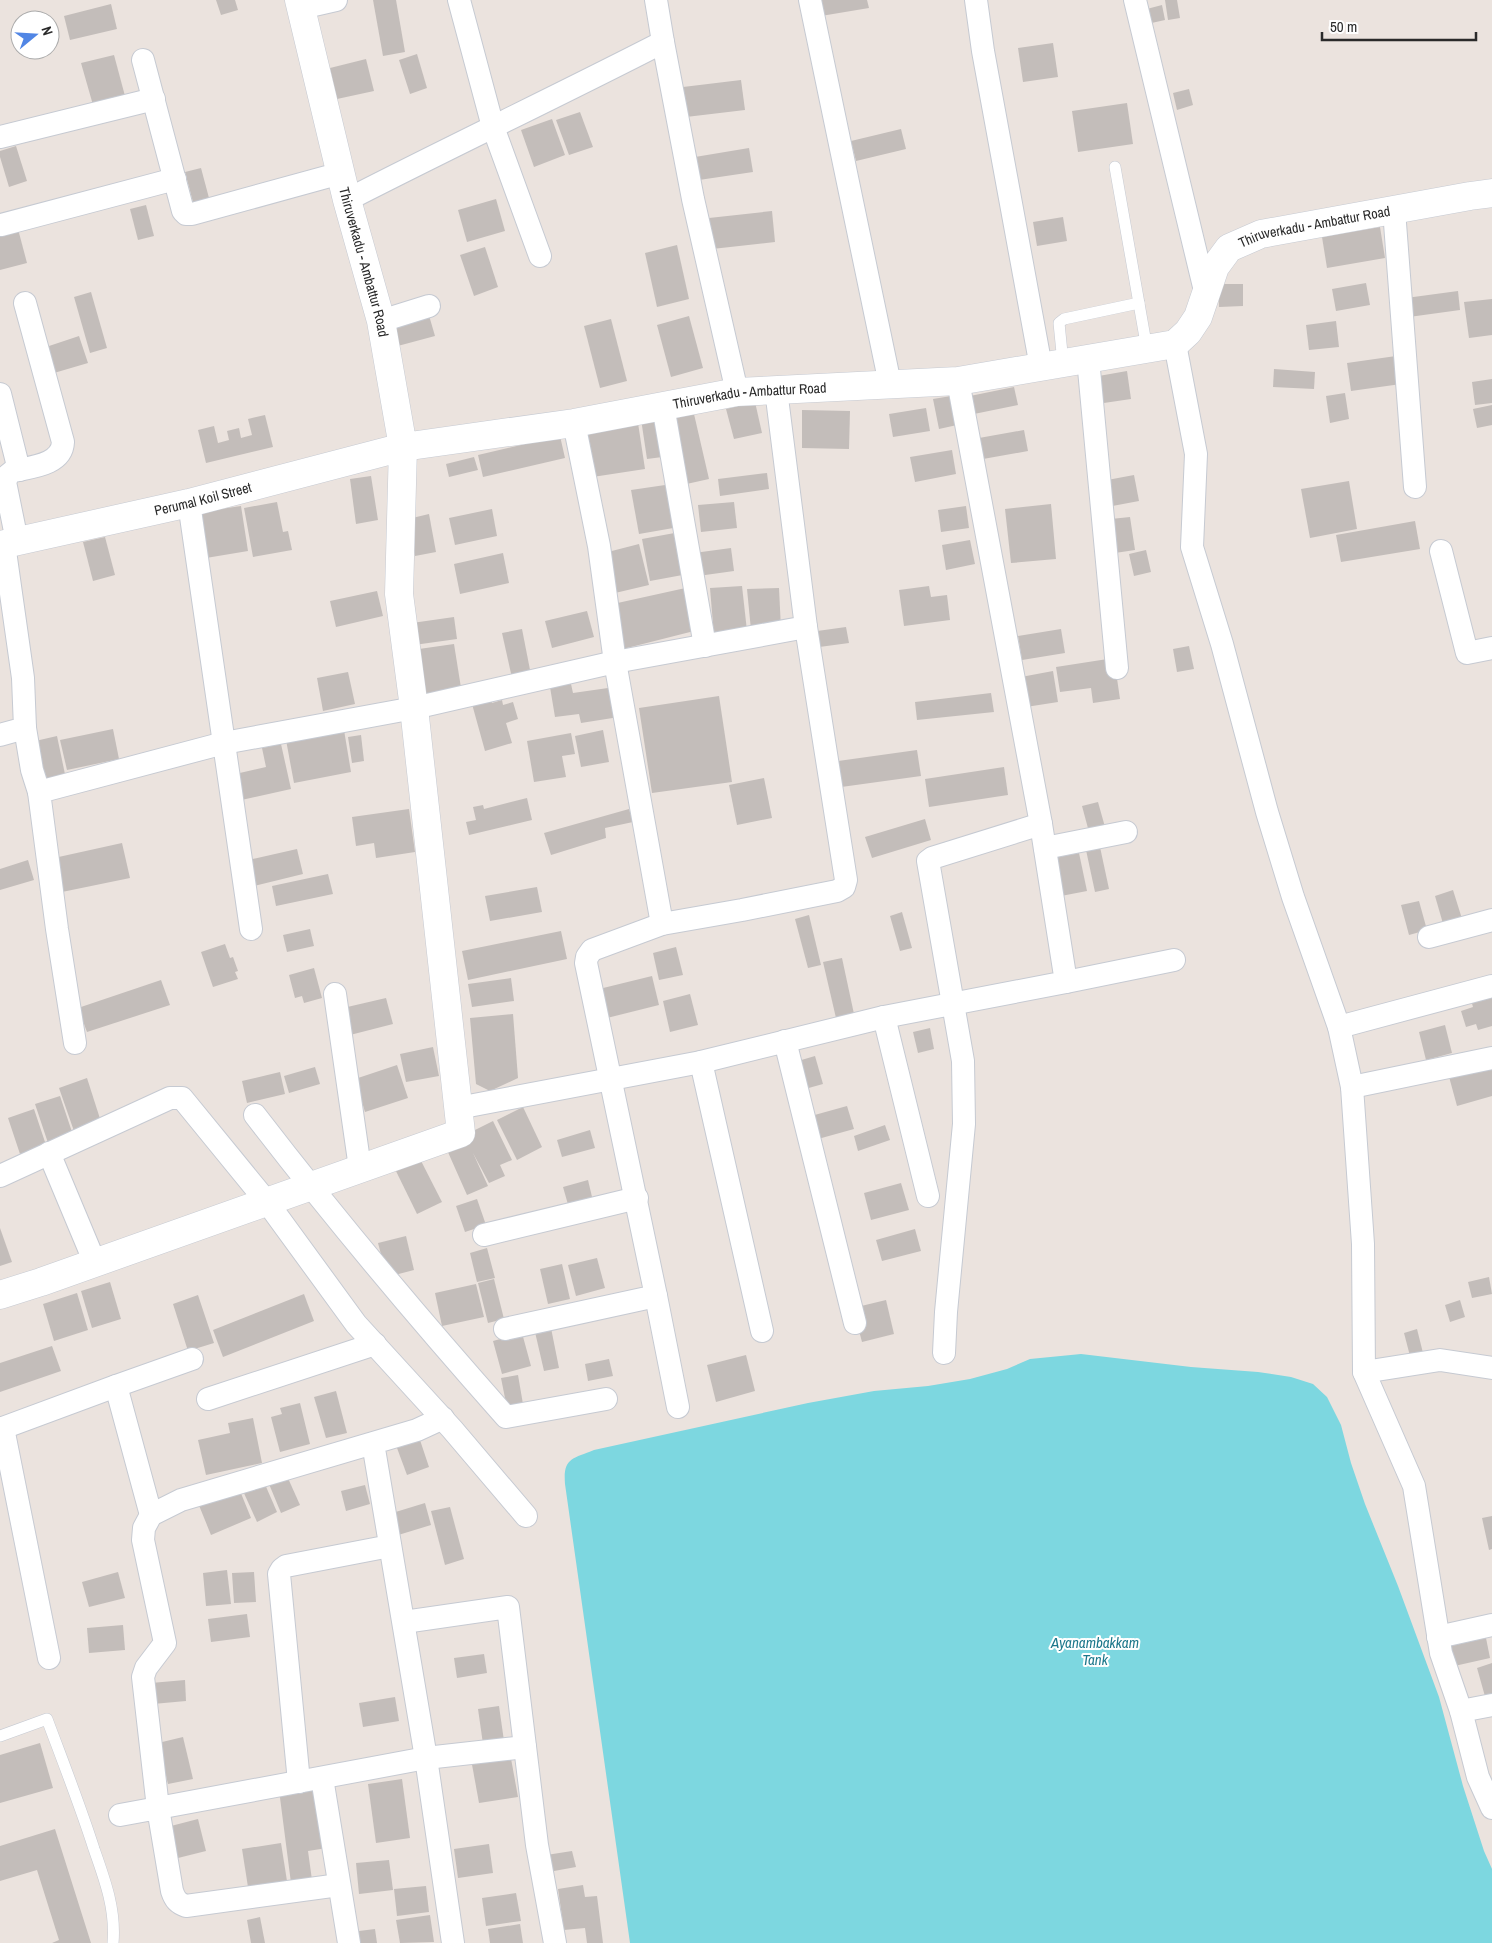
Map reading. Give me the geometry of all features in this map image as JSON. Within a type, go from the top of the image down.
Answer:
[{"type":"main road","name":"Thiruverkadu - Ambattur Road","points":[[300,4],[347,200],[380,321],[403,447],[574,423],[737,392],[958,381],[1175,344],[1188,332],[1198,317],[1215,267],[1229,248],[1261,234],[1492,193]]},
{"type":"main road","name":"Perumal Koil Street","points":[[7,544],[190,503],[403,447]]},
{"type":"main road","points":[[0,1295],[461,1133],[414,708],[399,594],[403,447]]},
{"type":"street","points":[[300,4],[336,0]]},
{"type":"street","points":[[459,0],[492,127],[540,256]]},
{"type":"street","points":[[656,0],[693,199],[737,392]]},
{"type":"street","points":[[810,0],[890,384]]},
{"type":"street","points":[[976,0],[983,51],[1064,363],[1117,668]]},
{"type":"street","points":[[1135,0],[1206,295]]},
{"type":"street","points":[[347,200],[663,42]]},
{"type":"street","points":[[144,60],[183,211],[186,214],[192,214],[341,173]]},
{"type":"street","points":[[0,137],[154,99]]},
{"type":"street","points":[[1,225],[175,179]]},
{"type":"street","points":[[1394,210],[1415,488]]},
{"type":"street","points":[[25,303],[63,442],[62,449],[55,459],[8,475],[6,482],[7,544],[23,678],[25,728],[32,770],[42,805],[57,929],[75,1043]]},
{"type":"street","points":[[380,321],[429,306]]},
{"type":"street","points":[[1175,344],[1196,454],[1192,547],[1222,644],[1293,897],[1339,1027],[1352,1087],[1363,1244],[1364,1372],[1414,1486],[1441,1653],[1461,1711],[1478,1777],[1491,1803]]},
{"type":"street","points":[[958,381],[1041,824],[1066,982]]},
{"type":"street","points":[[678,1406],[586,963],[587,957],[592,950],[662,924],[837,890],[844,886],[846,880],[806,627],[776,390]]},
{"type":"street","points":[[0,394],[19,470]]},
{"type":"street","points":[[663,406],[705,646]]},
{"type":"street","points":[[574,423],[599,546],[615,662],[662,924]]},
{"type":"street","points":[[190,503],[251,929]]},
{"type":"street","points":[[1441,551],[1467,653],[1492,648]]},
{"type":"street","points":[[38,792],[224,743],[414,708],[615,662],[806,627]]},
{"type":"street","points":[[0,736],[25,728]]},
{"type":"street","points":[[944,1353],[946,1312],[964,1124],[964,1061],[928,862],[932,858],[1041,824]]},
{"type":"street","points":[[1045,848],[1126,832]]},
{"type":"street","points":[[1429,937],[1492,920]]},
{"type":"street","points":[[458,1108],[701,1062],[884,1017],[1174,960]]},
{"type":"street","points":[[1339,1027],[1492,986]]},
{"type":"street","points":[[335,994],[360,1168]]},
{"type":"street","points":[[884,1017],[928,1196]]},
{"type":"street","points":[[785,1041],[855,1323]]},
{"type":"street","points":[[1352,1087],[1492,1058]]},
{"type":"street","points":[[701,1062],[762,1331]]},
{"type":"street","points":[[0,1176],[170,1098],[180,1097],[267,1202],[356,1324],[443,1418],[526,1516]]},
{"type":"street","points":[[255,1116],[310,1187],[441,1344],[506,1417],[606,1399]]},
{"type":"street","points":[[49,1153],[95,1263]]},
{"type":"street","points":[[484,1235],[636,1198]]},
{"type":"street","points":[[505,1329],[656,1296]]},
{"type":"street","points":[[208,1399],[374,1344]]},
{"type":"street","points":[[49,1658],[2,1429],[192,1359]]},
{"type":"street","points":[[1364,1372],[1440,1360],[1492,1368]]},
{"type":"street","points":[[116,1386],[151,1515]]},
{"type":"street","points":[[339,1885],[186,1906],[174,1899],[158,1808],[143,1677],[144,1672],[165,1643],[143,1540],[144,1528],[151,1515],[181,1500],[417,1430],[443,1418]]},
{"type":"street","points":[[373,1443],[426,1758],[453,1943]]},
{"type":"street","points":[[299,1782],[279,1574],[282,1568],[286,1566],[390,1546]]},
{"type":"street","points":[[404,1622],[508,1606],[537,1845],[555,1943]]},
{"type":"street","points":[[1438,1637],[1492,1625]]},
{"type":"street","points":[[1461,1711],[1492,1705]]},
{"type":"street","points":[[120,1815],[426,1758],[525,1748]]},
{"type":"street","points":[[322,1778],[349,1943]]},
{"type":"lane","points":[[1115,167],[1147,349]]},
{"type":"lane","points":[[1064,363],[1059,323],[1064,320],[1139,303]]},
{"type":"lane","points":[[0,1736],[47,1719],[83,1814],[100,1867],[114,1915],[113,1943]]},
{"type":"water","name":"Ayanambakkam Tank","points":[[1081,1354],[1291,1377],[1313,1384],[1327,1397],[1341,1425],[1365,1504],[1439,1697],[1463,1786],[1484,1851],[1492,1869],[1492,1943],[630,1943],[565,1484],[567,1464],[575,1458],[594,1450],[808,1403],[874,1391],[928,1386],[970,1379],[1007,1369],[1030,1359]]},
{"type":"building","points":[[216,0],[235,0],[238,10],[221,15]]},
{"type":"building","points":[[373,0],[396,0],[405,52],[383,56]]},
{"type":"building","points":[[819,0],[867,0],[869,8],[821,16]]},
{"type":"building","points":[[1165,0],[1177,0],[1180,18],[1168,20]]},
{"type":"building","points":[[111,4],[117,29],[70,40],[64,16]]},
{"type":"building","points":[[1162,5],[1165,20],[1147,24],[1143,10]]},
{"type":"building","points":[[1053,43],[1058,77],[1023,82],[1018,48]]},
{"type":"building","points":[[417,54],[427,88],[410,94],[399,60]]},
{"type":"building","points":[[114,55],[125,96],[93,105],[81,63]]},
{"type":"building","points":[[366,59],[374,91],[337,99],[330,68]]},
{"type":"building","points":[[741,80],[745,110],[686,117],[683,87]]},
{"type":"building","points":[[1189,89],[1193,105],[1177,110],[1173,93]]},
{"type":"building","points":[[1127,103],[1133,144],[1078,152],[1072,111]]},
{"type":"building","points":[[580,112],[593,147],[569,155],[556,120]]},
{"type":"building","points":[[552,119],[565,155],[534,167],[521,130]]},
{"type":"building","points":[[901,129],[906,149],[856,161],[851,141]]},
{"type":"building","points":[[16,146],[27,181],[9,187],[0,151]]},
{"type":"building","points":[[749,148],[753,172],[699,180],[695,157]]},
{"type":"building","points":[[201,168],[209,198],[193,202],[185,172]]},
{"type":"building","points":[[496,199],[505,231],[467,242],[458,210]]},
{"type":"building","points":[[146,205],[154,236],[138,240],[130,209]]},
{"type":"building","points":[[772,211],[775,242],[712,249],[709,218]]},
{"type":"building","points":[[1063,217],[1067,241],[1037,246],[1033,222]]},
{"type":"building","points":[[1380,227],[1385,258],[1327,268],[1322,237]]},
{"type":"building","points":[[18,229],[27,263],[0,270],[0,233]]},
{"type":"building","points":[[677,245],[689,299],[657,307],[645,253]]},
{"type":"building","points":[[485,247],[498,287],[474,296],[460,255]]},
{"type":"building","points":[[1366,283],[1370,305],[1336,311],[1332,289]]},
{"type":"building","points":[[1218,284],[1243,284],[1243,306],[1219,307]]},
{"type":"building","points":[[1458,291],[1460,310],[1409,317],[1406,298]]},
{"type":"building","points":[[91,292],[107,348],[90,353],[74,297]]},
{"type":"building","points":[[1492,299],[1492,335],[1469,338],[1464,302]]},
{"type":"building","points":[[428,312],[435,336],[394,347],[387,324]]},
{"type":"building","points":[[689,316],[703,368],[671,377],[657,325]]},
{"type":"building","points":[[611,319],[627,381],[600,388],[584,326]]},
{"type":"building","points":[[1336,321],[1339,347],[1309,350],[1306,325]]},
{"type":"building","points":[[79,336],[88,363],[54,373],[46,347]]},
{"type":"building","points":[[1396,356],[1401,384],[1351,391],[1347,363]]},
{"type":"building","points":[[1274,369],[1315,372],[1314,389],[1273,387]]},
{"type":"building","points":[[1127,371],[1131,399],[1097,404],[1093,377]]},
{"type":"building","points":[[1492,379],[1492,403],[1475,405],[1472,382]]},
{"type":"building","points":[[1014,387],[1018,405],[974,414],[970,396]]},
{"type":"building","points":[[1345,393],[1349,419],[1330,423],[1326,396]]},
{"type":"building","points":[[951,396],[957,425],[939,429],[933,399]]},
{"type":"building","points":[[755,402],[762,433],[734,439],[726,409]]},
{"type":"building","points":[[1492,405],[1492,425],[1477,428],[1473,409]]},
{"type":"building","points":[[926,408],[930,431],[893,437],[889,414]]},
{"type":"building","points":[[802,410],[850,411],[849,449],[802,448]]},
{"type":"building","points":[[694,414],[709,479],[682,485],[667,420]]},
{"type":"building","points":[[265,415],[273,447],[206,463],[198,430],[214,426],[218,443],[229,440],[227,431],[239,428],[241,438],[252,435],[248,419]]},
{"type":"building","points":[[664,415],[670,456],[647,459],[641,419]]},
{"type":"building","points":[[638,423],[645,469],[586,478],[579,432]]},
{"type":"building","points":[[1024,430],[1028,451],[983,459],[979,438]]},
{"type":"building","points":[[560,436],[565,458],[483,477],[478,455]]},
{"type":"building","points":[[952,450],[956,474],[915,482],[910,457]]},
{"type":"building","points":[[474,457],[478,470],[449,477],[446,464]]},
{"type":"building","points":[[767,473],[769,489],[720,496],[718,479]]},
{"type":"building","points":[[1134,475],[1139,501],[1107,507],[1102,481]]},
{"type":"building","points":[[371,476],[378,520],[356,524],[350,479]]},
{"type":"building","points":[[1349,481],[1357,529],[1310,538],[1301,489]]},
{"type":"building","points":[[672,484],[679,527],[639,534],[631,490]]},
{"type":"building","points":[[277,502],[283,532],[288,531],[292,550],[253,557],[244,508]]},
{"type":"building","points":[[734,502],[737,528],[701,532],[698,505]]},
{"type":"building","points":[[1051,504],[1056,559],[1011,563],[1005,509]]},
{"type":"building","points":[[241,506],[248,551],[200,559],[193,513]]},
{"type":"building","points":[[966,506],[969,528],[941,532],[938,510]]},
{"type":"building","points":[[492,509],[497,536],[455,545],[449,518]]},
{"type":"building","points":[[429,514],[436,552],[415,556],[408,519]]},
{"type":"building","points":[[1130,517],[1135,550],[1115,553],[1111,519]]},
{"type":"building","points":[[1415,521],[1420,549],[1341,562],[1336,535]]},
{"type":"building","points":[[680,532],[688,574],[650,581],[642,539]]},
{"type":"building","points":[[105,537],[115,575],[93,581],[83,542]]},
{"type":"building","points":[[970,540],[975,564],[946,570],[942,545]]},
{"type":"building","points":[[639,544],[649,585],[615,593],[604,553]]},
{"type":"building","points":[[731,548],[734,571],[698,576],[694,553]]},
{"type":"building","points":[[1146,550],[1151,572],[1134,576],[1129,554]]},
{"type":"building","points":[[503,553],[509,583],[460,594],[454,564]]},
{"type":"building","points":[[742,586],[747,631],[714,636],[710,588]]},
{"type":"building","points":[[929,586],[931,597],[947,595],[950,620],[904,626],[899,590]]},
{"type":"building","points":[[690,587],[698,630],[623,649],[613,604]]},
{"type":"building","points":[[779,588],[781,629],[751,630],[747,589]]},
{"type":"building","points":[[377,591],[383,616],[336,627],[330,601]]},
{"type":"building","points":[[587,611],[594,637],[552,648],[545,621]]},
{"type":"building","points":[[454,617],[457,639],[414,645],[412,623]]},
{"type":"building","points":[[846,627],[849,643],[812,648],[810,632]]},
{"type":"building","points":[[522,629],[531,675],[512,678],[502,633]]},
{"type":"building","points":[[1061,629],[1065,653],[1022,660],[1018,636]]},
{"type":"building","points":[[454,644],[462,694],[426,699],[419,649]]},
{"type":"building","points":[[1189,646],[1194,669],[1177,672],[1173,649]]},
{"type":"building","points":[[1114,658],[1120,699],[1093,703],[1091,688],[1060,692],[1056,667]]},
{"type":"building","points":[[1053,671],[1058,702],[1026,707],[1021,677]]},
{"type":"building","points":[[348,672],[355,704],[323,711],[317,678]]},
{"type":"building","points":[[571,684],[573,693],[615,687],[619,717],[581,723],[579,714],[555,717],[550,687]]},
{"type":"building","points":[[991,693],[994,712],[917,720],[915,702]]},
{"type":"building","points":[[719,696],[732,782],[652,793],[639,708]]},
{"type":"building","points":[[491,699],[492,703],[502,700],[503,705],[513,702],[518,719],[506,723],[512,743],[485,751],[472,704]]},
{"type":"building","points":[[113,729],[119,759],[67,770],[60,740]]},
{"type":"building","points":[[344,730],[351,772],[294,783],[286,740]]},
{"type":"building","points":[[603,730],[609,762],[581,767],[575,736]]},
{"type":"building","points":[[571,733],[575,754],[562,756],[566,777],[534,782],[527,741]]},
{"type":"building","points":[[361,735],[364,761],[352,763],[348,737]]},
{"type":"building","points":[[57,736],[66,779],[40,784],[31,742]]},
{"type":"building","points":[[281,744],[291,789],[237,801],[231,775],[266,767],[262,748]]},
{"type":"building","points":[[917,750],[921,776],[834,788],[831,762]]},
{"type":"building","points":[[1004,767],[1008,795],[929,807],[925,779]]},
{"type":"building","points":[[764,778],[772,818],[737,825],[729,785]]},
{"type":"building","points":[[527,798],[532,820],[469,835],[466,822],[476,820],[473,807],[483,805],[484,809]]},
{"type":"building","points":[[1098,802],[1105,827],[1089,832],[1082,806]]},
{"type":"building","points":[[409,809],[415,852],[376,858],[374,843],[356,846],[352,817]]},
{"type":"building","points":[[629,809],[633,822],[605,828],[606,838],[551,855],[544,833]]},
{"type":"building","points":[[925,819],[931,840],[872,858],[865,837]]},
{"type":"building","points":[[122,843],[130,878],[62,892],[54,858]]},
{"type":"building","points":[[1100,847],[1109,889],[1095,892],[1086,850]]},
{"type":"building","points":[[297,849],[303,874],[254,886],[248,860]]},
{"type":"building","points":[[1079,853],[1087,891],[1061,896],[1053,858]]},
{"type":"building","points":[[28,860],[34,880],[0,890],[0,869]]},
{"type":"building","points":[[328,874],[333,894],[276,906],[272,886]]},
{"type":"building","points":[[537,887],[542,912],[490,921],[485,896]]},
{"type":"building","points":[[1453,890],[1463,922],[1444,927],[1435,896]]},
{"type":"building","points":[[1419,901],[1427,930],[1409,935],[1401,905]]},
{"type":"building","points":[[902,912],[912,948],[900,951],[890,916]]},
{"type":"building","points":[[809,915],[821,965],[808,968],[795,919]]},
{"type":"building","points":[[310,929],[314,946],[287,952],[283,935]]},
{"type":"building","points":[[561,931],[567,959],[468,980],[462,951]]},
{"type":"building","points":[[225,944],[230,958],[233,957],[238,971],[235,972],[238,979],[213,987],[201,952]]},
{"type":"building","points":[[676,947],[683,975],[659,980],[653,953]]},
{"type":"building","points":[[842,958],[854,1014],[836,1018],[823,962]]},
{"type":"building","points":[[314,968],[322,998],[304,1003],[302,996],[295,998],[289,975]]},
{"type":"building","points":[[652,976],[659,1005],[603,1019],[595,990]]},
{"type":"building","points":[[511,978],[514,1001],[472,1007],[468,984]]},
{"type":"building","points":[[161,980],[170,1005],[87,1032],[78,1008]]},
{"type":"building","points":[[690,994],[698,1025],[670,1032],[663,1001]]},
{"type":"building","points":[[1492,995],[1492,1026],[1478,1030],[1476,1024],[1466,1027],[1461,1011],[1473,1007],[1471,1000]]},
{"type":"building","points":[[386,998],[393,1024],[350,1035],[343,1008]]},
{"type":"building","points":[[513,1014],[518,1078],[490,1091],[476,1084],[470,1018]]},
{"type":"building","points":[[1445,1025],[1452,1053],[1426,1060],[1419,1032]]},
{"type":"building","points":[[930,1028],[934,1049],[918,1053],[913,1032]]},
{"type":"building","points":[[433,1047],[439,1076],[406,1082],[400,1054]]},
{"type":"building","points":[[815,1056],[823,1084],[805,1089],[798,1061]]},
{"type":"building","points":[[1492,1061],[1492,1096],[1457,1106],[1448,1073]]},
{"type":"building","points":[[397,1065],[408,1098],[365,1112],[355,1079]]},
{"type":"building","points":[[315,1067],[320,1084],[289,1093],[284,1076]]},
{"type":"building","points":[[280,1072],[285,1094],[247,1103],[242,1081]]},
{"type":"building","points":[[87,1078],[102,1125],[75,1134],[59,1088]]},
{"type":"building","points":[[60,1096],[74,1138],[49,1146],[35,1104]]},
{"type":"building","points":[[847,1106],[854,1129],[818,1139],[811,1116]]},
{"type":"building","points":[[523,1107],[542,1147],[517,1160],[497,1120]]},
{"type":"building","points":[[34,1109],[46,1145],[20,1154],[8,1118]]},
{"type":"building","points":[[493,1121],[512,1160],[500,1165],[505,1176],[489,1183],[473,1153],[488,1186],[467,1195],[447,1150],[465,1135]]},
{"type":"building","points":[[885,1125],[890,1140],[858,1151],[854,1136]]},
{"type":"building","points":[[590,1130],[595,1148],[562,1157],[557,1140]]},
{"type":"building","points":[[418,1155],[442,1202],[417,1214],[394,1167]]},
{"type":"building","points":[[588,1180],[593,1201],[569,1208],[563,1187]]},
{"type":"building","points":[[901,1183],[909,1210],[871,1220],[864,1193]]},
{"type":"building","points":[[477,1199],[486,1225],[465,1232],[456,1206]]},
{"type":"building","points":[[0,1228],[12,1262],[0,1266]]},
{"type":"building","points":[[915,1229],[921,1251],[882,1261],[876,1240]]},
{"type":"building","points":[[406,1236],[414,1270],[387,1277],[378,1243]]},
{"type":"building","points":[[487,1248],[495,1278],[477,1282],[470,1253]]},
{"type":"building","points":[[597,1258],[605,1288],[576,1296],[568,1265]]},
{"type":"building","points":[[562,1264],[570,1299],[548,1304],[540,1269]]},
{"type":"building","points":[[1489,1277],[1492,1294],[1472,1298],[1468,1282]]},
{"type":"building","points":[[494,1279],[504,1319],[488,1323],[478,1283]]},
{"type":"building","points":[[110,1282],[121,1319],[92,1328],[81,1291]]},
{"type":"building","points":[[476,1284],[484,1317],[442,1326],[435,1293]]},
{"type":"building","points":[[77,1293],[88,1330],[54,1341],[43,1304]]},
{"type":"building","points":[[304,1294],[314,1321],[223,1357],[213,1330]]},
{"type":"building","points":[[198,1295],[214,1343],[188,1351],[173,1304]]},
{"type":"building","points":[[886,1300],[894,1334],[862,1342],[853,1308]]},
{"type":"building","points":[[1460,1300],[1465,1317],[1450,1322],[1445,1305]]},
{"type":"building","points":[[551,1328],[559,1368],[544,1371],[535,1332]]},
{"type":"building","points":[[1417,1329],[1423,1353],[1410,1356],[1404,1333]]},
{"type":"building","points":[[522,1333],[531,1366],[502,1374],[493,1341]]},
{"type":"building","points":[[52,1346],[61,1371],[0,1392],[0,1363]]},
{"type":"building","points":[[746,1355],[755,1391],[716,1402],[707,1365]]},
{"type":"building","points":[[609,1359],[613,1376],[588,1381],[585,1364]]},
{"type":"building","points":[[518,1375],[524,1410],[508,1413],[501,1378]]},
{"type":"building","points":[[336,1391],[347,1433],[326,1438],[314,1397]]},
{"type":"building","points":[[300,1403],[310,1444],[280,1452],[271,1417],[282,1414],[280,1408]]},
{"type":"building","points":[[253,1418],[262,1463],[206,1475],[198,1440],[230,1433],[228,1423]]},
{"type":"building","points":[[420,1440],[429,1467],[407,1475],[397,1448]]},
{"type":"building","points":[[287,1476],[300,1505],[281,1513],[269,1484]]},
{"type":"building","points":[[264,1482],[277,1512],[257,1522],[243,1491]]},
{"type":"building","points":[[365,1485],[370,1504],[346,1511],[341,1491]]},
{"type":"building","points":[[238,1486],[251,1518],[211,1535],[198,1503]]},
{"type":"building","points":[[425,1503],[431,1525],[395,1536],[389,1514]]},
{"type":"building","points":[[450,1507],[464,1559],[445,1565],[431,1511]]},
{"type":"building","points":[[1492,1516],[1492,1549],[1489,1550],[1482,1518]]},
{"type":"building","points":[[227,1570],[231,1604],[206,1606],[203,1573]]},
{"type":"building","points":[[118,1572],[125,1598],[89,1607],[82,1582]]},
{"type":"building","points":[[254,1572],[256,1602],[234,1603],[232,1573]]},
{"type":"building","points":[[247,1614],[250,1637],[211,1642],[208,1619]]},
{"type":"building","points":[[123,1625],[125,1650],[89,1653],[87,1628]]},
{"type":"building","points":[[1486,1638],[1490,1658],[1450,1667],[1446,1647]]},
{"type":"building","points":[[484,1654],[487,1673],[457,1678],[454,1658]]},
{"type":"building","points":[[1492,1663],[1492,1698],[1486,1700],[1477,1668]]},
{"type":"building","points":[[185,1680],[186,1701],[153,1704],[151,1683]]},
{"type":"building","points":[[395,1697],[399,1721],[363,1727],[359,1703]]},
{"type":"building","points":[[499,1706],[504,1741],[483,1744],[478,1709]]},
{"type":"building","points":[[183,1737],[193,1779],[168,1784],[158,1743]]},
{"type":"building","points":[[40,1743],[53,1788],[0,1803],[0,1755]]},
{"type":"building","points":[[510,1753],[518,1797],[479,1803],[471,1759]]},
{"type":"building","points":[[402,1779],[410,1838],[376,1843],[368,1784]]},
{"type":"building","points":[[318,1785],[327,1848],[308,1851],[312,1880],[291,1883],[279,1790]]},
{"type":"building","points":[[198,1819],[206,1851],[178,1858],[171,1826]]},
{"type":"building","points":[[55,1829],[91,1943],[52,1943],[59,1940],[37,1870],[0,1881],[0,1846]]},
{"type":"building","points":[[281,1843],[287,1881],[248,1887],[242,1849]]},
{"type":"building","points":[[489,1844],[493,1873],[458,1878],[454,1849]]},
{"type":"building","points":[[572,1851],[576,1867],[543,1873],[540,1856]]},
{"type":"building","points":[[389,1860],[393,1890],[359,1894],[356,1863]]},
{"type":"building","points":[[583,1885],[585,1897],[597,1896],[603,1943],[587,1943],[585,1928],[564,1930],[558,1889]]},
{"type":"building","points":[[426,1886],[429,1912],[397,1916],[394,1889]]},
{"type":"building","points":[[516,1893],[521,1921],[486,1926],[482,1898]]},
{"type":"building","points":[[430,1915],[434,1942],[400,1943],[396,1920]]},
{"type":"building","points":[[260,1917],[265,1943],[251,1943],[247,1920]]},
{"type":"building","points":[[520,1924],[523,1943],[490,1943],[488,1929]]},
{"type":"building","points":[[375,1929],[377,1943],[352,1943],[351,1932]]}]
